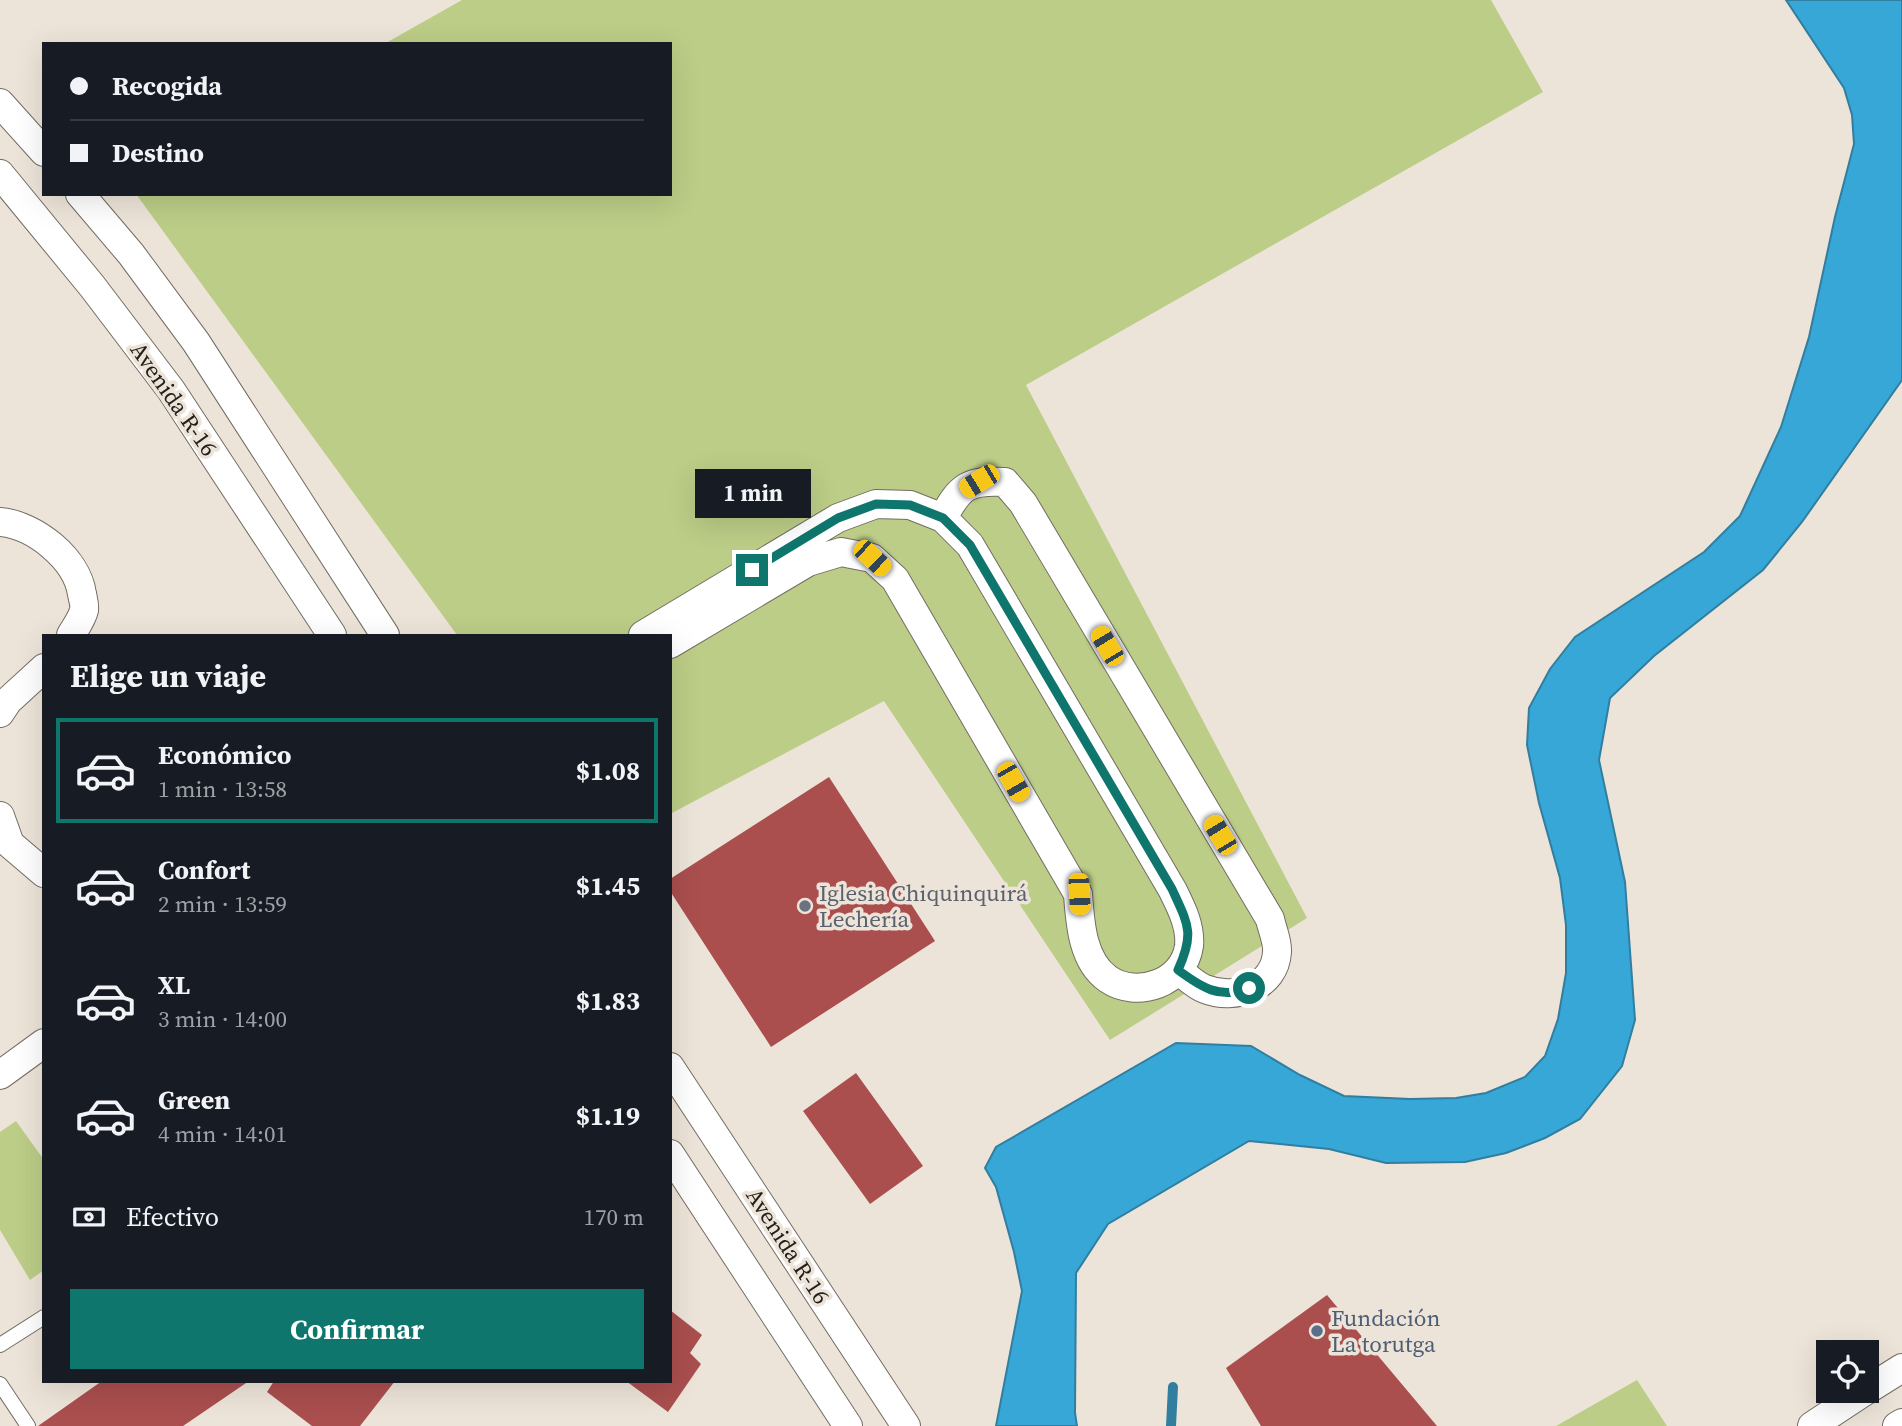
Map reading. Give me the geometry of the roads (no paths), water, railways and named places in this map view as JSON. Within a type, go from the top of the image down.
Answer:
[{"type":"street","points":[[0,103],[42,150]]},
{"type":"street","name":"Avenida R-16","points":[[0,174],[92,286],[171,390],[331,634]]},
{"type":"street","name":"Avenida R-16","points":[[82,196],[131,254],[196,342],[384,634]]},
{"type":"street","points":[[943,518],[956,495],[979,481],[1005,482],[1023,503],[1270,919],[1278,951],[1271,973],[1263,982],[1234,994],[1205,989],[1178,970]]},
{"type":"street","points":[[645,634],[838,518],[876,504],[910,505],[943,518],[970,545],[1172,889],[1186,919],[1189,947],[1178,970],[1156,986],[1131,989],[1107,979],[1092,960],[1080,930],[1079,894],[895,579],[872,558],[841,552],[808,562],[672,643]]},
{"type":"street","points":[[0,522],[9,523],[46,541],[64,556],[80,579],[84,609],[72,634]]},
{"type":"street","points":[[3,705],[42,670]]},
{"type":"street","points":[[0,816],[5,844],[42,872]]},
{"type":"street","points":[[0,1075],[42,1044]]},
{"type":"street","name":"Avenida R-16","points":[[672,1070],[906,1426]]},
{"type":"street","points":[[672,1157],[848,1426]]},
{"type":"street","points":[[1879,1383],[1902,1368]]},
{"type":"street","points":[[1812,1426],[1843,1418],[1856,1403]]},
{"type":"street","points":[[1897,1426],[1902,1423]]},
{"type":"lane","points":[[0,1345],[42,1318]]},
{"type":"lane","points":[[0,1384],[28,1426]]},
{"type":"water","points":[[1786,0],[1902,0],[1902,380],[1802,522],[1763,570],[1654,656],[1610,698],[1599,760],[1625,882],[1635,1020],[1622,1066],[1580,1119],[1545,1138],[1506,1153],[1465,1162],[1386,1163],[1329,1149],[1249,1141],[1108,1224],[1076,1273],[1077,1426],[996,1426],[1022,1291],[996,1187],[985,1168],[996,1147],[1176,1043],[1251,1046],[1300,1075],[1344,1096],[1410,1099],[1456,1098],[1486,1093],[1525,1077],[1545,1056],[1558,1019],[1566,973],[1566,925],[1560,878],[1539,803],[1527,745],[1529,708],[1550,669],[1575,637],[1704,552],[1740,516],[1781,427],[1809,337],[1854,144],[1852,115],[1844,88]]},
{"type":"waterway","points":[[1171,1426],[1173,1387]]},
{"type":"place","name":"Iglesia Chiquinquirá Lechería","points":[[805,906]]},
{"type":"place","name":"Fundación La torutga","points":[[1317,1331]]}]
